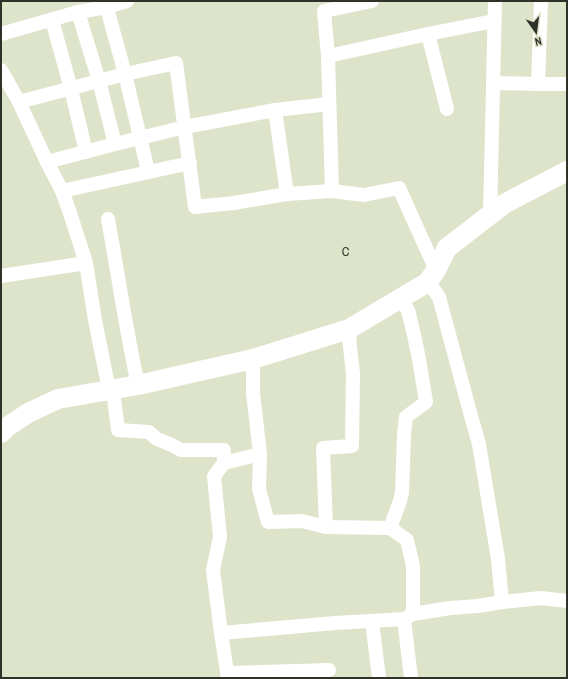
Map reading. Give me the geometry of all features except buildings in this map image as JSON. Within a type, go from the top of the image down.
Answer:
[{"type":"street","points":[[1,34],[106,4],[127,1]]},
{"type":"street","points":[[332,191],[328,56],[324,11],[372,1]]},
{"type":"street","points":[[490,216],[495,1]]},
{"type":"street","points":[[538,84],[541,1]]},
{"type":"street","points":[[106,4],[125,74],[148,171]]},
{"type":"street","points":[[78,12],[99,81],[115,144]]},
{"type":"street","points":[[52,20],[86,152]]},
{"type":"street","points":[[328,56],[494,21]]},
{"type":"street","points":[[428,34],[447,109]]},
{"type":"street","points":[[19,102],[125,74],[176,63],[195,208],[287,194],[332,191],[364,195],[399,188],[439,298],[479,444],[498,560],[502,602]]},
{"type":"street","points":[[1,70],[19,102],[46,162],[62,191],[69,210],[86,263],[95,320],[111,390],[118,430],[149,432],[157,440],[181,450],[224,450],[224,463],[214,476],[220,537],[213,570],[228,675],[329,670]]},
{"type":"street","points":[[493,83],[567,84]]},
{"type":"street","points":[[46,162],[184,127],[275,110],[329,104]]},
{"type":"street","points":[[275,110],[287,194]]},
{"type":"street","points":[[62,191],[190,163]]},
{"type":"street","points":[[1,433],[7,427],[28,413],[58,399],[138,385],[254,359],[349,329],[400,298],[432,276],[447,248],[504,204],[567,171]]},
{"type":"street","points":[[108,219],[127,333],[138,385]]},
{"type":"street","points":[[1,276],[86,263]]},
{"type":"street","points":[[390,528],[402,493],[406,417],[426,402],[420,359],[408,310],[400,298]]},
{"type":"street","points":[[326,527],[323,448],[352,446],[353,373],[349,329]]},
{"type":"street","points":[[254,359],[253,393],[260,454],[259,489],[268,522],[302,521],[326,527],[390,528],[407,540],[413,566],[409,617],[411,678]]},
{"type":"street","points":[[224,463],[260,454]]},
{"type":"street","points":[[221,633],[335,622],[372,622],[409,617],[450,608],[541,598],[567,601]]},
{"type":"street","points":[[372,622],[379,678]]},
{"type":"district","name":"C","points":[[346,251]]}]
